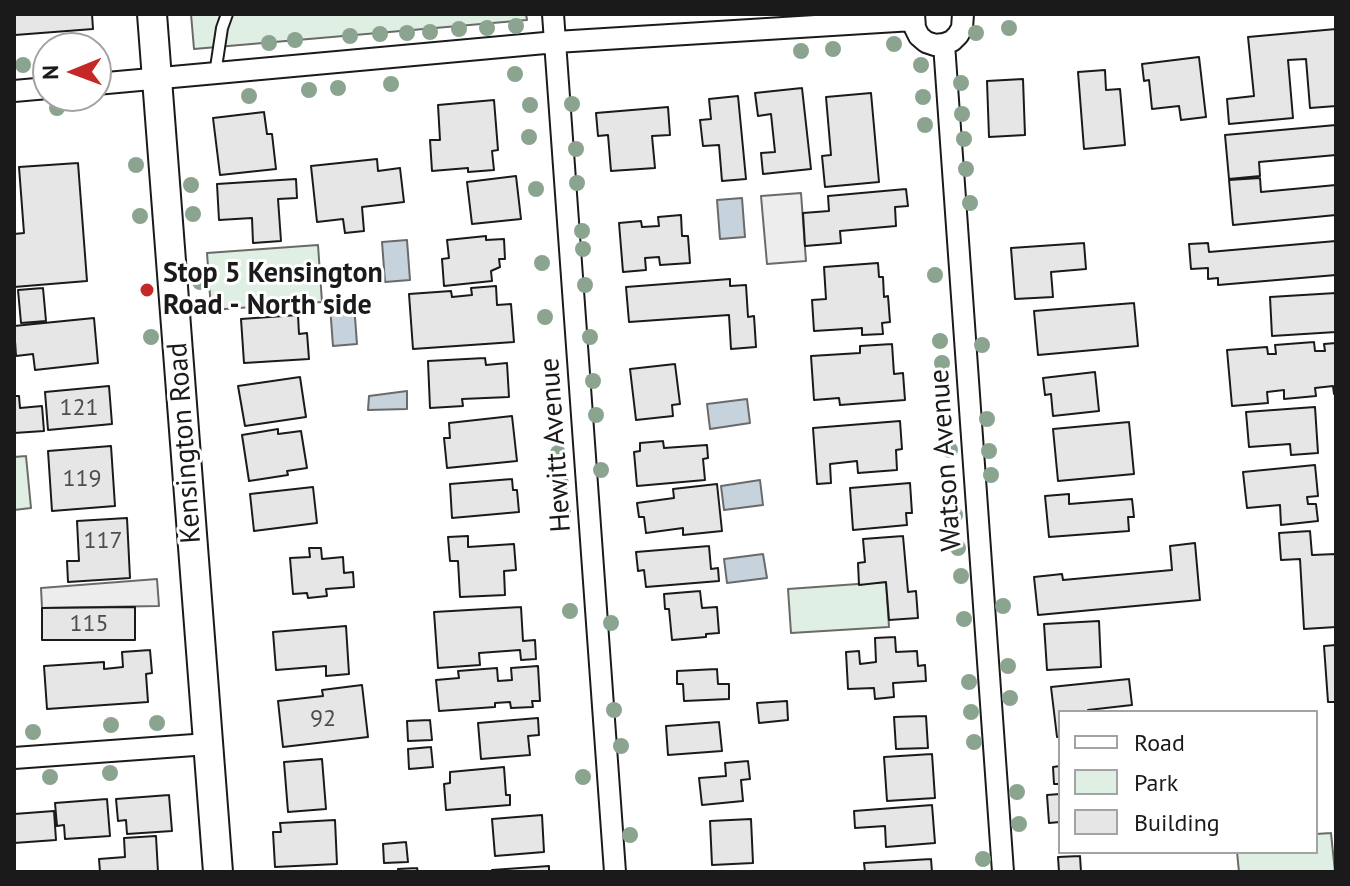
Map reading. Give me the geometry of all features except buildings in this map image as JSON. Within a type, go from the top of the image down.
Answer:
[{"type":"main road","name":"Kensington Road","points":[[152,14],[218,872]]},
{"type":"street","name":"Hewitt Avenue","points":[[553,14],[615,872]]},
{"type":"street","points":[[112,83],[556,42],[914,17],[919,36],[935,45],[952,41],[968,14]]},
{"type":"street","name":"Watson Avenue","points":[[944,44],[1003,872]]},
{"type":"street","points":[[14,758],[208,744]]},
{"type":"lane","points":[[215,74],[227,14]]},
{"type":"green space","points":[[191,14],[526,14],[527,20],[194,49]]},
{"type":"green space","points":[[318,245],[322,302],[211,310],[207,253]]},
{"type":"green space","points":[[26,456],[31,508],[14,510],[14,457]]},
{"type":"green space","points":[[886,582],[889,627],[791,633],[788,589]]},
{"type":"green space","points":[[1331,833],[1335,872],[1239,872],[1237,854],[1318,854],[1318,834]]},
{"type":"shaded area","points":[[801,193],[806,261],[767,264],[761,196]]},
{"type":"shaded area","points":[[742,198],[745,237],[720,239],[717,200]]},
{"type":"shaded area","points":[[407,240],[410,280],[385,282],[382,242]]},
{"type":"shaded area","points":[[354,304],[357,344],[333,346],[330,306]]},
{"type":"shaded area","points":[[407,391],[407,409],[368,410],[369,396]]},
{"type":"shaded area","points":[[747,399],[750,423],[710,429],[707,404]]},
{"type":"shaded area","points":[[760,480],[763,505],[724,510],[721,486]]},
{"type":"shaded area","points":[[763,554],[767,578],[727,583],[724,559]]},
{"type":"shaded area","points":[[157,579],[159,606],[42,608],[41,588]]},
{"type":"place","name":"Stop 5 Kensington Road - North side","points":[[147,290]]}]
